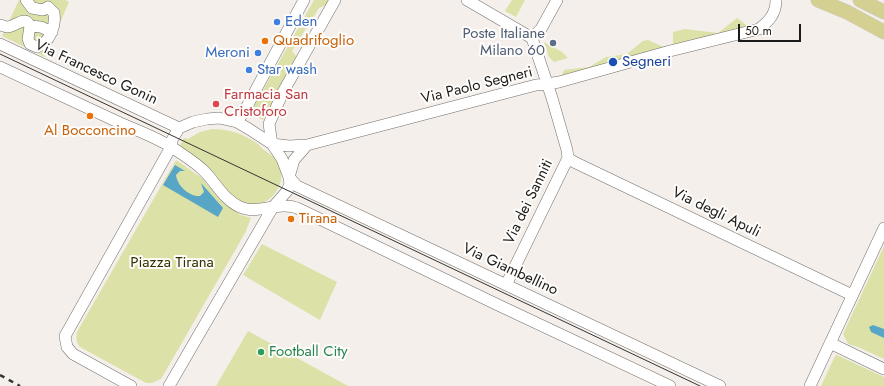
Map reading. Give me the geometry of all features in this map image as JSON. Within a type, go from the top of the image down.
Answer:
[{"type":"main road","points":[[818,0],[847,12],[884,32]]},
{"type":"main road","points":[[860,0],[884,12]]},
{"type":"street","points":[[26,0],[32,8],[43,10]]},
{"type":"street","points":[[237,122],[245,110],[304,0]]},
{"type":"street","points":[[169,386],[273,207],[287,191],[290,184],[289,177],[285,166],[272,144],[269,124],[299,62],[335,0]]},
{"type":"street","points":[[467,0],[532,38],[541,29],[557,0]]},
{"type":"street","name":"Via Paolo Segneri","points":[[272,144],[289,146],[307,145],[529,87],[547,84],[670,50],[759,29],[773,15],[776,9],[776,0]]},
{"type":"street","points":[[48,7],[54,13],[54,25],[52,32],[44,44],[37,47],[29,42],[30,24],[43,10],[48,7]]},
{"type":"street","points":[[0,25],[7,27],[23,20],[52,32]]},
{"type":"street","name":"Via dei Sanniti","points":[[506,285],[568,158],[567,150],[532,38]]},
{"type":"street","name":"Via Francesco Gonin","points":[[0,44],[179,128]]},
{"type":"street","points":[[0,67],[171,147],[201,168],[234,204],[242,208],[251,210],[273,207],[297,208],[670,386]]},
{"type":"street","points":[[131,386],[73,354],[67,347],[65,336],[171,147],[172,140],[179,128],[192,122],[219,118],[237,122],[272,144]]},
{"type":"street","points":[[289,177],[294,160],[307,145]]},
{"type":"street","name":"Via degli Apuli","points":[[568,158],[852,295]]},
{"type":"street","name":"Via Giambellino","points":[[289,177],[297,186],[720,386]]},
{"type":"street","points":[[810,386],[884,228]]},
{"type":"street","points":[[830,343],[884,369]]},
{"type":"green space","points":[[19,0],[65,0],[69,2],[45,57],[2,36]]},
{"type":"green space","points":[[314,0],[331,0],[329,4],[319,8],[292,51],[298,58],[263,120],[250,113]]},
{"type":"green space","points":[[512,0],[525,0],[516,17],[505,11]]},
{"type":"green space","points":[[737,18],[749,27],[673,47],[673,32],[685,29],[718,33]]},
{"type":"green space","points":[[648,40],[668,49],[561,77],[564,70],[589,67],[606,57],[627,54],[643,41]]},
{"type":"green space","points":[[544,42],[562,52],[568,58],[554,62],[549,57]]},
{"type":"green space","points":[[212,129],[230,131],[247,137],[275,158],[280,168],[281,176],[277,191],[272,197],[258,204],[250,205],[242,203],[233,197],[213,172],[181,148],[180,145],[184,138],[188,139],[200,132]]},
{"type":"green space","name":"Piazza Tirana","points":[[176,160],[202,178],[224,204],[241,215],[251,218],[245,233],[161,379],[152,383],[146,383],[80,347],[76,338],[77,332]]},
{"type":"green space","points":[[262,244],[337,282],[320,320],[243,275]]},
{"type":"green space","points":[[884,246],[884,359],[848,344],[843,334]]},
{"type":"green space","name":"Football City","points":[[248,331],[348,386],[216,386]]},
{"type":"green space","points":[[837,355],[884,377],[884,386],[821,386],[835,356]]},
{"type":"water","points":[[175,165],[185,171],[180,171],[176,175],[184,190],[192,195],[200,196],[204,192],[201,183],[223,208],[218,217],[163,185]]},
{"type":"water","points":[[873,325],[884,329],[884,338],[871,332],[869,327]]},
{"type":"tram line","points":[[0,54],[700,386]]},
{"type":"railway","points":[[0,375],[20,386]]},
{"type":"place","name":"Eden","points":[[277,22]]},
{"type":"place","name":"Quadrifoglio","points":[[265,41]]},
{"type":"place","name":"Poste Italiane Milano 60","points":[[553,43]]},
{"type":"place","name":"Meroni","points":[[258,53]]},
{"type":"place","name":"Segneri","points":[[613,62]]},
{"type":"place","name":"Star wash","points":[[249,70]]},
{"type":"place","name":"Farmacia San Cristoforo","points":[[216,104]]},
{"type":"place","name":"Al Bocconcino","points":[[90,116]]},
{"type":"place","name":"Tirana","points":[[291,219]]},
{"type":"place","name":"Football City","points":[[261,352]]}]
